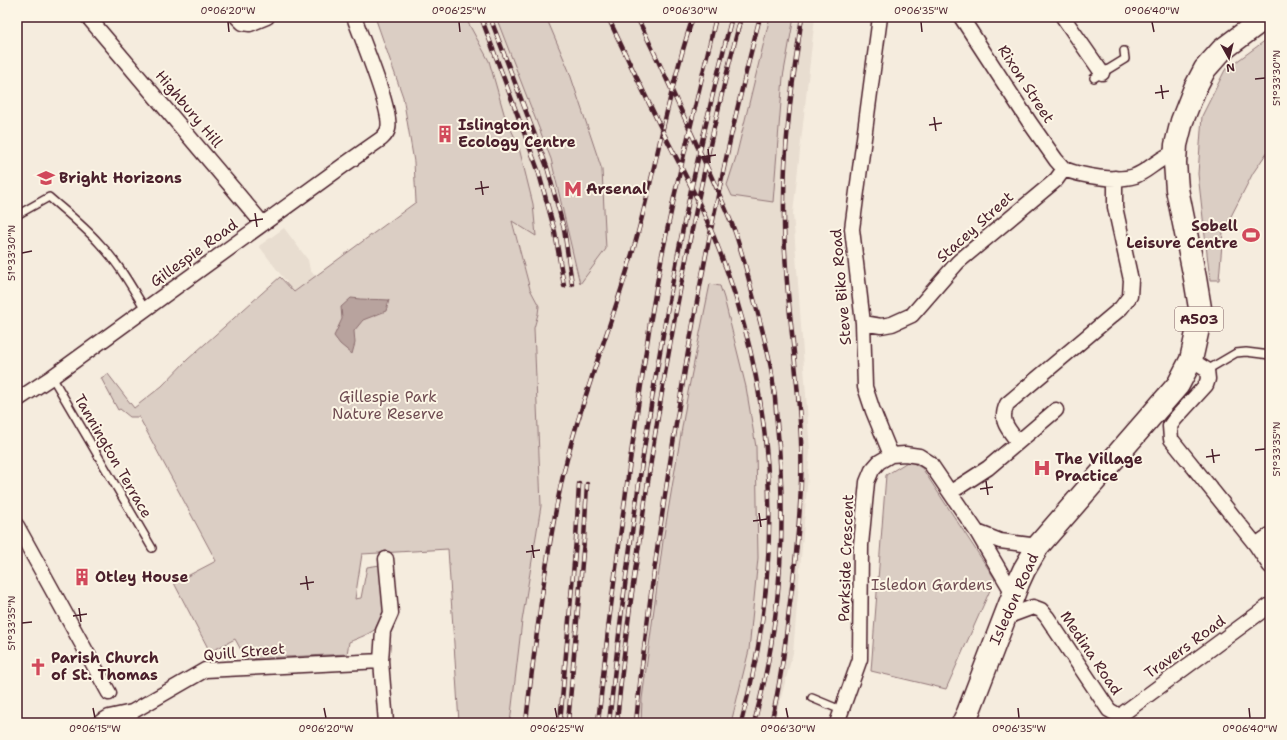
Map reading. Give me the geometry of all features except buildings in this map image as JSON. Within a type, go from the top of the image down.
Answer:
[{"type":"highway","name":"Isledon Road","points":[[962,723],[1024,570],[1038,546],[1178,385],[1199,365],[1197,333],[1200,308],[1177,189],[1175,163],[1176,144],[1182,122],[1195,88],[1205,69],[1222,50],[1266,17]]},
{"type":"street","name":"Highbury Hill","points":[[88,17],[263,224]]},
{"type":"street","points":[[237,17],[243,23],[250,24],[267,17]]},
{"type":"street","name":"Gillespie Road","points":[[17,400],[52,377],[386,134],[389,121],[387,111],[354,17]]},
{"type":"street","name":"Steve Biko Road","points":[[880,17],[852,229],[863,323],[865,387],[891,455]]},
{"type":"street","name":"Rixon Street","points":[[961,17],[1030,123],[1064,169]]},
{"type":"street","points":[[1062,17],[1098,76]]},
{"type":"street","points":[[1064,169],[1076,174],[1114,178],[1135,176],[1149,169],[1158,161],[1176,152]]},
{"type":"street","name":"Stacey Street","points":[[863,323],[880,326],[892,324],[912,315],[958,262],[1056,180],[1064,169]]},
{"type":"street","points":[[1018,442],[1006,427],[1004,411],[1007,404],[1121,308],[1130,296],[1131,280],[1115,207],[1114,178]]},
{"type":"street","points":[[1199,365],[1208,379],[1206,385],[1175,418],[1170,426],[1171,439],[1256,545],[1270,566]]},
{"type":"street","points":[[951,492],[988,468],[1056,410]]},
{"type":"street","points":[[891,455],[905,454],[919,456],[930,463],[977,532],[1014,595]]},
{"type":"street","name":"Parkside Crescent","points":[[839,717],[860,659],[861,545],[866,482],[872,470],[879,462],[891,455]]},
{"type":"street","points":[[17,526],[109,693]]},
{"type":"street","points":[[977,532],[1000,541],[1038,546]]},
{"type":"street","points":[[1256,545],[1270,534]]},
{"type":"street","points":[[386,559],[390,613],[384,631],[381,661],[386,723]]},
{"type":"street","name":"Travers Road","points":[[1121,720],[1125,712],[1270,605]]},
{"type":"street","name":"Medina Road","points":[[1006,617],[1033,607],[1041,610],[1048,617],[1109,710],[1121,720]]},
{"type":"street","name":"Quill Street","points":[[99,723],[109,717],[123,719],[132,712],[205,670],[381,661]]},
{"type":"lane","points":[[1098,76],[1125,59],[1124,51]]},
{"type":"lane","points":[[17,215],[49,197],[89,232],[100,244],[124,274],[145,309]]},
{"type":"lane","points":[[1199,365],[1236,353],[1246,352],[1270,355]]},
{"type":"lane","name":"Tannington Terrace","points":[[52,377],[152,548]]},
{"type":"lane","points":[[812,698],[839,717]]},
{"type":"shaded area","points":[[456,17],[815,17],[793,213],[810,451],[793,653],[774,723],[510,723],[522,621],[541,506],[534,328],[539,306],[530,289],[501,174]]},
{"type":"shaded area","points":[[284,228],[308,260],[310,270],[315,276],[294,292],[259,246]]},
{"type":"shaded area","points":[[351,298],[389,300],[386,311],[363,320],[354,331],[355,343],[352,354],[340,344],[334,336],[342,319],[341,307]]},
{"type":"green space","name":"Gillespie Park Nature Reserve","points":[[375,17],[465,17],[489,61],[505,117],[518,144],[533,204],[536,236],[512,221],[530,289],[539,306],[534,328],[541,506],[522,621],[510,723],[459,723],[448,549],[362,554],[355,599],[361,598],[367,567],[380,565],[384,606],[382,621],[376,629],[349,642],[347,654],[246,659],[235,639],[210,652],[174,583],[216,561],[139,417],[130,417],[120,409],[118,410],[101,378],[108,374],[134,408],[162,386],[187,360],[280,277],[294,292],[416,202],[414,162],[403,97]]},
{"type":"green space","points":[[496,17],[546,17],[569,71],[602,170],[606,249],[580,284],[551,159]]},
{"type":"green space","points":[[770,17],[794,17],[783,77],[773,202],[732,196],[727,185],[736,157]]},
{"type":"green space","points":[[1270,37],[1270,148],[1253,173],[1223,232],[1219,280],[1210,280],[1198,174],[1202,116],[1225,70]]},
{"type":"green space","points":[[710,284],[720,286],[724,298],[746,387],[756,447],[758,558],[749,650],[731,723],[641,723],[642,699],[663,541],[688,392]]},
{"type":"green space","name":"Isledon Gardens","points":[[909,461],[922,468],[995,579],[946,689],[871,671],[886,475]]},
{"type":"railway","points":[[481,17],[538,170],[555,232],[564,286]]},
{"type":"railway","points":[[490,17],[547,167],[564,229],[572,284]]},
{"type":"railway","points":[[608,17],[704,214],[728,275],[747,338],[760,401],[768,465],[769,530],[765,594],[756,659],[741,723]]},
{"type":"railway","points":[[637,17],[711,175],[735,232],[760,320],[771,368],[780,461],[781,536],[776,611],[763,686],[754,723]]},
{"type":"railway","points":[[526,723],[545,574],[554,516],[563,473],[583,404],[636,240],[677,72],[693,17]]},
{"type":"railway","points":[[598,723],[609,621],[650,323],[675,193],[716,17]]},
{"type":"railway","points":[[609,723],[616,655],[634,520],[654,386],[678,252],[692,185],[732,17]]},
{"type":"railway","points":[[617,723],[632,589],[648,478],[670,345],[709,147],[741,17]]},
{"type":"railway","points":[[636,723],[655,564],[687,355],[720,185],[760,17]]},
{"type":"railway","points":[[771,723],[784,653],[795,568],[801,482],[801,440],[786,272],[784,191],[789,116],[802,17]]},
{"type":"railway","points":[[560,723],[576,540],[579,484]]},
{"type":"railway","points":[[568,723],[584,540],[587,484]]},
{"type":"place","name":"Islington Ecology Centre","points":[[445,134]]},
{"type":"place","name":"Bright Horizons","points":[[46,178]]},
{"type":"place","name":"Arsenal","points":[[573,189]]},
{"type":"place","name":"Sobell Leisure Centre","points":[[1251,235]]},
{"type":"place","name":"The Village Practice","points":[[1042,468]]},
{"type":"place","name":"Otley House","points":[[82,577]]},
{"type":"place","name":"Parish Church of St. Thomas","points":[[38,667]]}]
